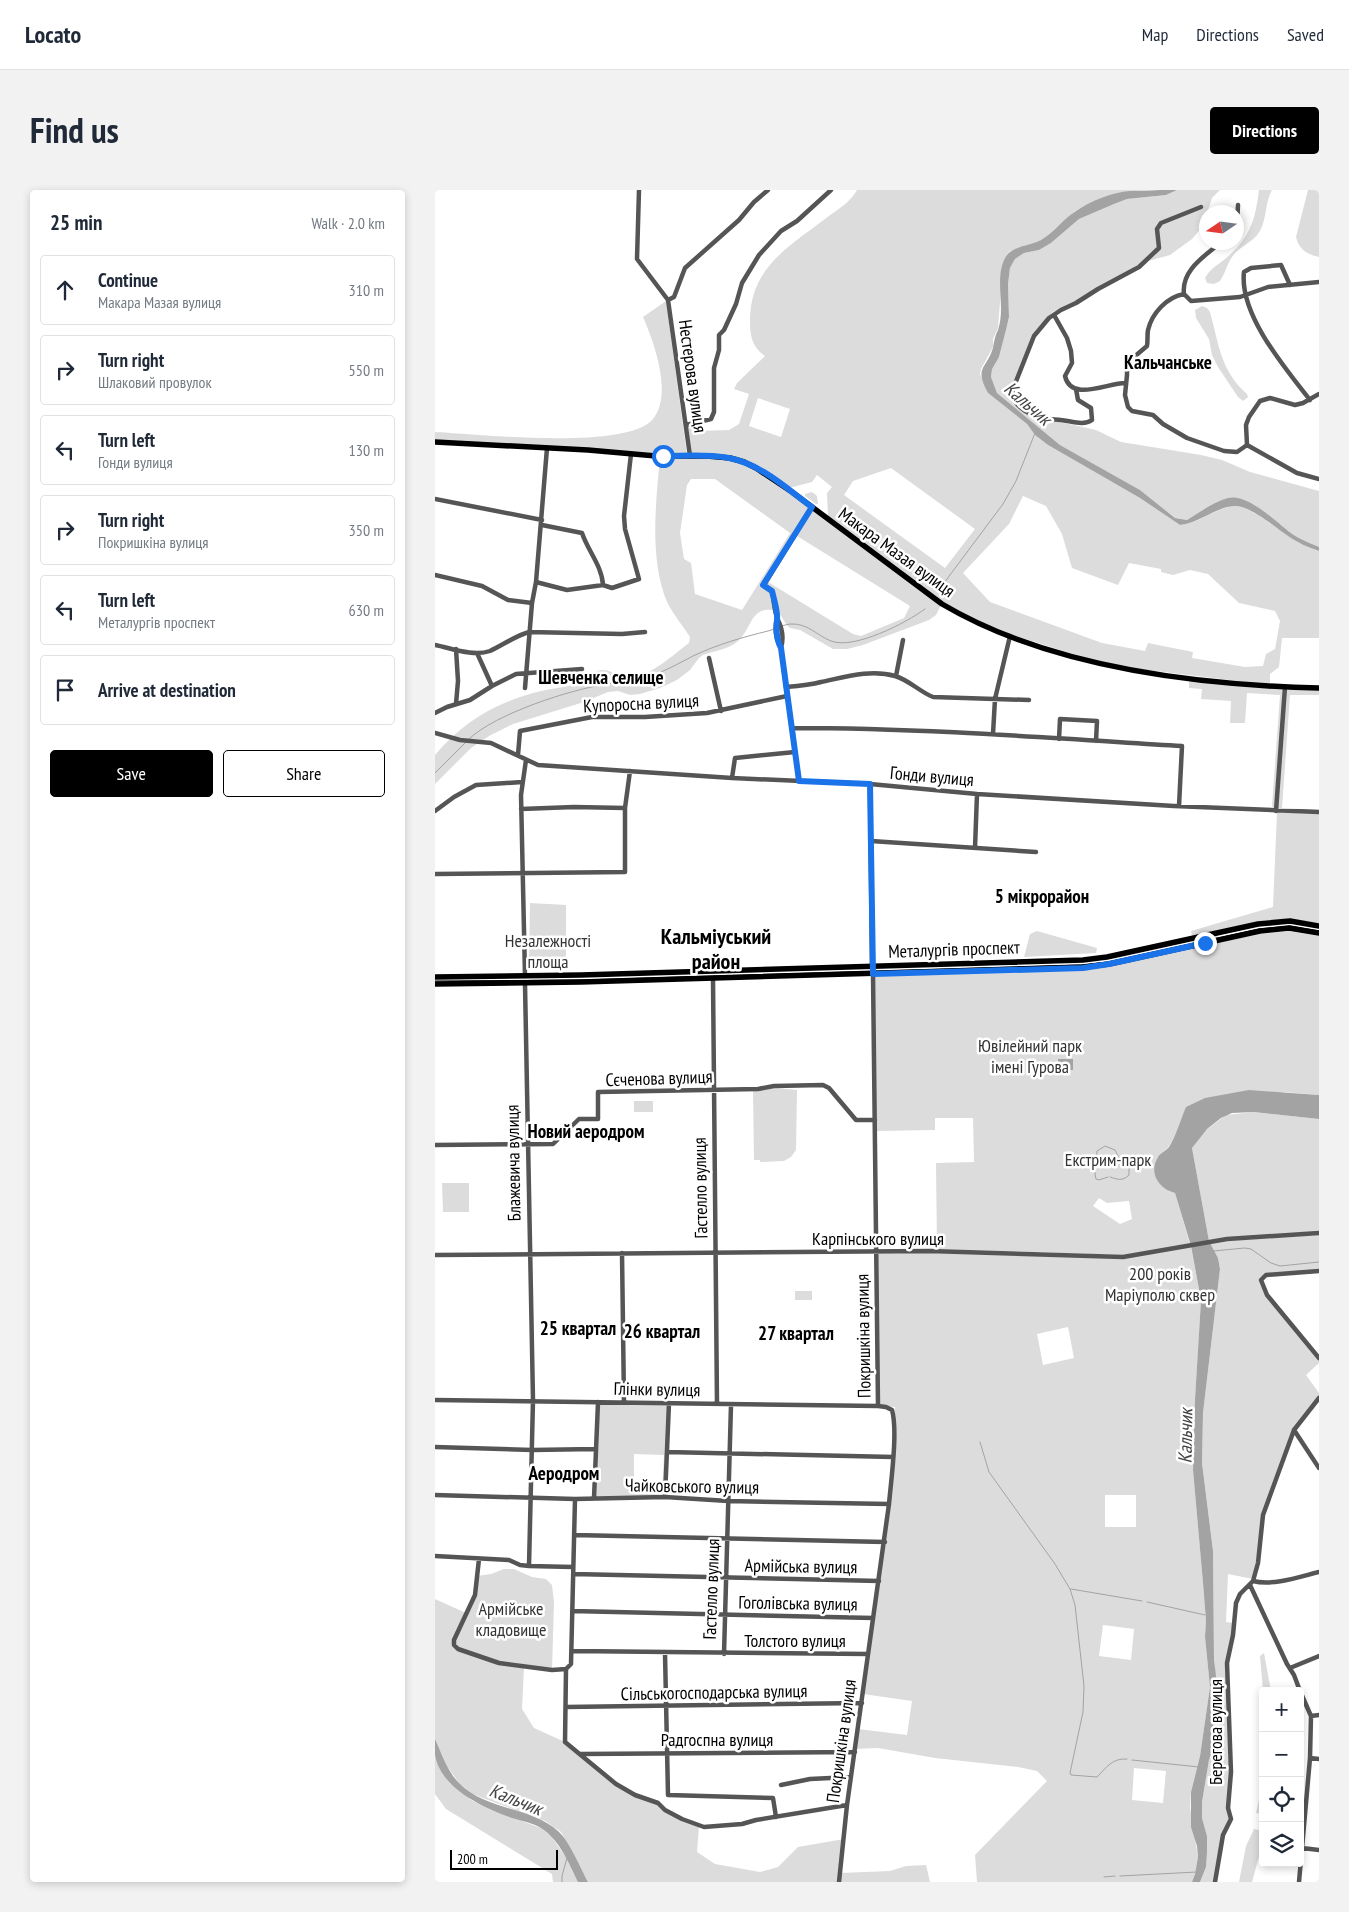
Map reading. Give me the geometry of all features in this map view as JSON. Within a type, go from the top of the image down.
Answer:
[{"type":"main road","name":"Макара Мазая вулиця","points":[[435,442],[631,454],[716,456],[744,462],[766,474],[942,604],[970,620],[1010,636],[1106,665],[1195,678],[1285,687],[1319,688]]},
{"type":"main road","name":"Металургів проспект","points":[[435,977],[713,972],[1083,960],[1107,957],[1259,924],[1289,921],[1319,926]]},
{"type":"main road","name":"Металургів проспект","points":[[435,984],[525,984],[1083,968],[1260,931],[1289,928],[1319,933]]},
{"type":"main road","name":"Покришкіна вулиця","points":[[873,967],[873,974]]},
{"type":"main road","name":"Гастелло вулиця","points":[[713,972],[713,978]]},
{"type":"main road","name":"Блажевича вулиця","points":[[525,976],[525,984]]},
{"type":"street","name":"Нестерова вулиця","points":[[639,190],[637,259],[669,300],[690,456]]},
{"type":"street","name":"Нестерова вулиця","points":[[669,300],[674,297],[685,268],[739,220],[754,202],[768,190]]},
{"type":"street","points":[[686,425],[711,419],[714,412],[713,368],[719,350],[719,335],[724,330],[736,304],[742,283],[759,255],[781,231],[797,220],[831,190]]},
{"type":"street","points":[[1076,389],[1078,400],[1091,408],[1093,419],[1091,422],[1080,423],[1051,420],[1035,416],[1016,402],[1013,395],[1016,380],[1034,336],[1054,314],[1139,267],[1159,248],[1157,229],[1160,223],[1199,208]]},
{"type":"street","points":[[1211,250],[1189,272],[1183,286],[1184,294],[1187,298],[1194,301],[1245,296],[1266,287],[1319,282]]},
{"type":"street","points":[[1290,285],[1281,265],[1249,268],[1244,272],[1245,296],[1253,316],[1266,339],[1310,400]]},
{"type":"street","points":[[1184,294],[1173,298],[1160,307],[1148,329],[1147,346],[1127,363],[1125,395],[1130,408],[1137,413],[1153,415],[1163,424],[1196,442],[1233,452],[1243,450],[1247,445],[1246,425],[1249,416],[1260,401],[1269,398],[1295,405],[1310,400],[1319,394]]},
{"type":"street","points":[[1054,314],[1068,340],[1071,351],[1072,363],[1065,376],[1065,379],[1071,386],[1076,389],[1093,390],[1113,384],[1126,383]]},
{"type":"street","points":[[1247,445],[1297,473],[1319,479]]},
{"type":"street","points":[[525,688],[531,603],[536,582],[542,523],[547,448]]},
{"type":"street","points":[[536,582],[567,590],[603,585],[612,588],[639,579],[625,529],[624,516],[631,454]]},
{"type":"street","points":[[435,499],[582,533],[601,574],[603,585]]},
{"type":"street","points":[[799,781],[781,648],[783,642],[779,631],[772,591],[763,585],[812,507]]},
{"type":"street","points":[[435,575],[481,586],[501,598],[531,603]]},
{"type":"street","points":[[435,645],[477,653],[491,650],[529,632],[623,634],[645,632]]},
{"type":"street","points":[[993,734],[995,699],[1010,636]]},
{"type":"street","points":[[896,676],[903,640]]},
{"type":"street","points":[[456,649],[458,681],[456,704]]},
{"type":"street","points":[[477,653],[492,686]]},
{"type":"street","points":[[709,658],[721,711]]},
{"type":"street","points":[[435,713],[480,695],[492,686],[516,674],[582,669]]},
{"type":"street","points":[[786,687],[869,674],[896,676],[923,693],[943,698],[1029,700]]},
{"type":"street","points":[[1276,811],[1285,687]]},
{"type":"street","name":"Купоросна вулиця","points":[[518,755],[521,731],[592,717],[645,717],[721,711],[787,696]]},
{"type":"street","points":[[1059,738],[1060,719],[1097,721],[1096,741]]},
{"type":"street","points":[[791,728],[993,734],[1182,746],[1179,806]]},
{"type":"street","points":[[435,733],[460,740],[491,743],[526,760]]},
{"type":"street","points":[[732,778],[735,758],[795,752]]},
{"type":"street","name":"Гонди вулиця","points":[[526,760],[538,764],[732,778],[870,784],[977,794],[1179,806],[1319,812]]},
{"type":"street","name":"Блажевича вулиця","points":[[525,976],[521,782],[525,776],[526,760]]},
{"type":"street","points":[[435,874],[625,872],[625,808],[630,771]]},
{"type":"street","points":[[435,812],[454,797],[477,785],[521,782]]},
{"type":"street","name":"Покришкіна вулиця","points":[[870,784],[873,967]]},
{"type":"street","points":[[975,848],[977,794]]},
{"type":"street","points":[[521,809],[625,808]]},
{"type":"street","points":[[871,841],[1036,852]]},
{"type":"street","name":"Покришкіна вулиця","points":[[839,1882],[847,1805],[885,1542],[893,1457],[893,1414],[889,1408],[878,1406],[873,974]]},
{"type":"street","name":"Гастелло вулиця","points":[[713,978],[717,1404]]},
{"type":"street","name":"Блажевича вулиця","points":[[525,984],[533,1400],[529,1566]]},
{"type":"street","name":"Сєченова вулиця","points":[[435,1145],[553,1144],[579,1119],[598,1119],[598,1092],[714,1090],[823,1085],[829,1088],[856,1120],[875,1120]]},
{"type":"street","name":"Карпінського вулиця","points":[[435,1255],[876,1251],[1123,1257],[1213,1241],[1319,1233]]},
{"type":"street","points":[[622,1253],[624,1402]]},
{"type":"street","points":[[1319,1271],[1266,1275],[1261,1280],[1267,1294],[1319,1358]]},
{"type":"street","points":[[1298,1687],[1251,1583],[1258,1563],[1260,1533],[1268,1499],[1294,1430],[1319,1398]]},
{"type":"street","name":"Глінки вулиця","points":[[435,1400],[878,1406]]},
{"type":"street","points":[[594,1498],[598,1402]]},
{"type":"street","points":[[665,1497],[669,1403]]},
{"type":"street","name":"Гастелло вулиця","points":[[724,1654],[731,1404]]},
{"type":"street","points":[[1294,1430],[1319,1468]]},
{"type":"street","points":[[435,1447],[532,1450],[596,1449]]},
{"type":"street","points":[[667,1452],[893,1457]]},
{"type":"street","name":"Чайковського вулиця","points":[[435,1495],[575,1499],[665,1497],[728,1501],[889,1504]]},
{"type":"street","points":[[479,1559],[475,1595],[454,1640],[454,1645],[458,1650],[499,1663],[552,1670],[566,1669],[571,1664],[575,1499]]},
{"type":"street","points":[[574,1535],[885,1542]]},
{"type":"street","points":[[435,1556],[509,1560],[520,1565],[529,1566],[573,1567]]},
{"type":"street","points":[[1251,1583],[1287,1580],[1319,1572]]},
{"type":"street","name":"Армійська вулиця","points":[[573,1574],[879,1581]]},
{"type":"street","name":"Берегова вулиця","points":[[1215,1882],[1223,1835],[1231,1819],[1228,1808],[1231,1772],[1227,1663],[1233,1635],[1236,1603],[1243,1591],[1251,1583]]},
{"type":"street","name":"Гоголівська вулиця","points":[[572,1611],[873,1618]]},
{"type":"street","name":"Толстого вулиця","points":[[571,1651],[868,1654]]},
{"type":"street","points":[[665,1653],[667,1795]]},
{"type":"street","points":[[1290,1668],[1319,1656]]},
{"type":"street","points":[[566,1669],[565,1742],[616,1784],[635,1795],[658,1803],[665,1810],[682,1819],[704,1827],[742,1824],[847,1805]]},
{"type":"street","points":[[1304,1700],[1311,1716],[1310,1758],[1304,1826]]},
{"type":"street","name":"Сільськогосподарська вулиця","points":[[566,1707],[862,1703]]},
{"type":"street","points":[[1311,1716],[1319,1715]]},
{"type":"street","name":"Радгоспна вулиця","points":[[580,1754],[855,1752]]},
{"type":"street","points":[[1310,1758],[1319,1759]]},
{"type":"street","points":[[781,1785],[810,1780],[851,1777]]},
{"type":"street","points":[[658,1803],[667,1795],[773,1798],[775,1817]]},
{"type":"street","points":[[1304,1848],[1319,1850]]},
{"type":"street","points":[[1299,1882],[1300,1867]]},
{"type":"green space","points":[[857,190],[1160,190],[1117,193],[1082,207],[1074,212],[1049,236],[1033,244],[1010,251],[1003,264],[998,328],[993,339],[993,347],[980,374],[988,393],[1027,424],[1035,435],[1048,445],[1140,498],[1180,525],[1187,524],[1227,507],[1241,507],[1258,515],[1291,538],[1319,551],[1319,638],[1282,638],[1279,667],[1270,674],[1270,685],[1131,668],[1088,659],[1000,631],[942,603],[828,517],[827,493],[832,487],[817,475],[812,482],[789,488],[744,461],[691,455],[687,426],[698,423],[698,431],[729,430],[739,424],[749,394],[734,389],[737,383],[765,356],[753,342],[750,323],[756,287],[764,272],[787,248],[841,208]],"holes":[[[758,398],[790,409],[781,437],[749,426]],[[891,468],[975,529],[945,568],[844,495],[853,481]],[[1023,496],[1046,506],[1062,534],[1072,568],[1118,585],[1129,563],[1161,569],[1161,572],[1173,575],[1190,570],[1208,574],[1239,603],[1275,611],[1280,621],[1275,649],[1266,654],[1263,666],[1245,667],[1192,658],[1193,652],[1148,643],[1145,651],[1102,643],[990,602],[963,573],[1009,524]]]},
{"type":"green space","points":[[1177,190],[1220,190],[1212,198],[1210,205],[1199,205],[1199,231],[1192,239],[1170,255],[1141,263],[1079,300],[1053,312],[1036,330],[1011,393],[1029,415],[1096,430],[1121,442],[1222,460],[1250,472],[1319,491],[1319,547],[1294,535],[1257,507],[1239,500],[1228,499],[1217,502],[1187,520],[1175,518],[1140,490],[1060,445],[997,393],[991,377],[992,368],[999,357],[1009,317],[1008,284],[1010,268],[1015,259],[1024,253],[1039,250],[1051,243],[1079,219],[1114,204],[1127,199],[1166,195]]},
{"type":"green space","points":[[1259,190],[1272,190],[1260,231],[1254,239],[1244,246],[1244,239],[1256,211]]},
{"type":"green space","points":[[1308,190],[1319,190],[1319,257],[1304,251],[1296,237]]},
{"type":"green space","points":[[1238,250],[1230,260],[1220,281],[1214,284],[1207,283],[1205,278],[1209,272],[1233,251]]},
{"type":"green space","points":[[666,301],[687,455],[435,441],[435,432],[515,437],[583,438],[613,435],[638,429],[653,419],[659,408],[662,382],[652,340],[643,317]]},
{"type":"green space","points":[[1202,306],[1210,312],[1222,356],[1231,376],[1247,394],[1248,397],[1243,401],[1238,397],[1218,367],[1212,355],[1209,339],[1196,318],[1195,310]]},
{"type":"green space","points":[[660,457],[730,459],[755,468],[941,605],[936,615],[929,620],[863,645],[847,649],[833,649],[800,630],[790,628],[778,611],[762,611],[757,614],[737,642],[703,655],[690,670],[677,680],[640,694],[630,695],[618,691],[608,692],[584,702],[513,724],[471,748],[435,784],[435,755],[458,732],[483,714],[525,695],[582,682],[593,673],[601,670],[622,677],[641,675],[666,661],[689,643],[690,637],[667,602],[661,585],[658,567],[655,530]],"holes":[[[691,479],[715,479],[790,533],[742,610],[695,594],[691,563],[684,559],[680,533],[687,485]],[[797,536],[910,606],[904,618],[861,636],[853,634],[768,582]]]},
{"type":"green space","points":[[812,492],[817,496],[818,504],[805,496],[805,494]]},
{"type":"green space","points":[[1189,679],[1319,689],[1319,695],[1290,695],[1282,808],[1319,810],[1319,923],[1290,919],[1192,936],[1191,931],[1273,907],[1277,812],[1272,806],[1280,695],[1247,693],[1245,723],[1230,723],[1231,701],[1201,699],[1202,689],[1189,688]]},
{"type":"green space","name":"Незалежності площа","points":[[530,903],[566,905],[566,968],[529,968]]},
{"type":"green space","points":[[1037,931],[1097,948],[1096,953],[1024,957],[1030,934]]},
{"type":"green space","name":"Ювілейний парк імені Гурова","points":[[1289,931],[1319,936],[1319,1095],[1284,1092],[1186,1107],[1174,1138],[1155,1163],[1155,1174],[1164,1188],[1175,1193],[1190,1244],[1123,1255],[937,1249],[936,1163],[974,1162],[973,1118],[935,1118],[935,1130],[876,1131],[874,976],[1083,970],[1260,934]],"holes":[[[1099,1198],[1107,1203],[1129,1201],[1132,1219],[1120,1224],[1093,1206]]]},
{"type":"green space","points":[[776,1088],[797,1090],[796,1150],[791,1157],[784,1161],[760,1162],[760,1160],[754,1160],[753,1091]]},
{"type":"green space","points":[[634,1101],[653,1101],[653,1112],[634,1112]]},
{"type":"green space","points":[[1254,1112],[1319,1119],[1319,1232],[1209,1241],[1192,1148],[1202,1133],[1226,1115]]},
{"type":"green space","points":[[442,1183],[469,1183],[469,1212],[443,1212]]},
{"type":"green space","points":[[1319,1235],[1319,1271],[1263,1277],[1263,1289],[1319,1358],[1319,1363],[1306,1375],[1319,1393],[1319,1398],[1299,1422],[1268,1499],[1253,1579],[1228,1574],[1226,1622],[1234,1623],[1227,1663],[1231,1772],[1228,1801],[1231,1819],[1225,1829],[1215,1882],[1200,1882],[1206,1867],[1207,1836],[1202,1818],[1202,1802],[1212,1751],[1217,1704],[1214,1660],[1213,1551],[1202,1463],[1203,1413],[1220,1269],[1218,1258],[1210,1243],[1227,1240]]},
{"type":"green space","name":"200 років Маріуполю сквер","points":[[1191,1247],[1201,1300],[1193,1470],[1210,1687],[1200,1756],[1191,1792],[1190,1807],[1198,1857],[1195,1874],[1192,1882],[977,1882],[975,1855],[1047,1781],[1037,1771],[1018,1767],[935,1758],[878,1748],[855,1749],[858,1729],[907,1735],[912,1701],[863,1694],[893,1457],[895,1407],[878,1406],[876,1251],[1123,1257]],"holes":[[[1068,1327],[1074,1358],[1043,1365],[1037,1334]],[[1105,1495],[1136,1495],[1136,1527],[1105,1527]],[[1103,1625],[1134,1629],[1131,1660],[1099,1656]],[[1134,1768],[1166,1771],[1163,1803],[1132,1800]]]},
{"type":"green space","points":[[795,1291],[812,1291],[812,1300],[795,1300]]},
{"type":"green space","points":[[599,1403],[668,1404],[665,1496],[595,1497]],"holes":[[[634,1454],[664,1455],[662,1494],[634,1494]]]},
{"type":"green space","name":"Армійське кладовище","points":[[504,1569],[514,1569],[532,1577],[546,1579],[552,1585],[554,1602],[552,1670],[524,1667],[522,1709],[534,1728],[565,1742],[616,1784],[635,1795],[658,1803],[665,1810],[699,1826],[697,1852],[715,1864],[760,1872],[778,1867],[798,1847],[844,1839],[840,1873],[890,1871],[906,1866],[926,1865],[930,1882],[588,1882],[561,1832],[545,1821],[472,1794],[459,1783],[447,1766],[435,1739],[435,1599],[466,1613],[475,1595],[477,1576],[491,1574]]},
{"type":"green space","points":[[1264,1653],[1270,1687],[1263,1687],[1260,1656]]},
{"type":"green space","points":[[435,1756],[441,1768],[471,1800],[491,1810],[541,1828],[551,1836],[565,1856],[578,1882],[553,1882],[552,1874],[446,1809],[435,1794]]},
{"type":"green space","points":[[1259,1800],[1259,1813],[1256,1813]]},
{"type":"green space","points":[[1254,1829],[1259,1830],[1259,1857],[1252,1882],[1239,1882],[1246,1846]]},
{"type":"shaded area","points":[[1177,190],[1166,195],[1127,199],[1114,204],[1079,219],[1051,243],[1039,250],[1024,253],[1015,259],[1010,268],[1008,284],[1009,317],[999,357],[992,369],[991,377],[997,393],[1060,445],[1140,490],[1175,518],[1187,520],[1217,502],[1228,498],[1236,498],[1253,504],[1294,535],[1319,547],[1319,551],[1291,538],[1258,515],[1241,507],[1227,507],[1187,524],[1180,525],[1140,498],[1048,445],[1035,435],[1027,424],[988,393],[984,385],[982,378],[983,369],[993,348],[1000,321],[1000,275],[1008,254],[1041,240],[1071,214],[1109,195],[1130,191]]},
{"type":"shaded area","points":[[1058,1059],[1073,1059],[1073,1070],[1058,1070]]},
{"type":"shaded area","points":[[1249,1090],[1319,1095],[1319,1119],[1254,1112],[1232,1113],[1221,1118],[1207,1129],[1192,1148],[1209,1241],[1218,1258],[1220,1269],[1203,1413],[1202,1463],[1213,1551],[1214,1660],[1218,1692],[1212,1751],[1202,1802],[1202,1818],[1207,1836],[1206,1867],[1200,1882],[1192,1882],[1198,1857],[1197,1846],[1191,1827],[1191,1792],[1200,1756],[1210,1687],[1193,1470],[1201,1300],[1191,1246],[1175,1193],[1160,1184],[1154,1169],[1158,1157],[1171,1143],[1186,1107],[1205,1098]]},
{"type":"shaded area","points":[[435,1739],[451,1773],[470,1792],[495,1804],[535,1817],[559,1832],[571,1848],[588,1882],[578,1882],[559,1846],[541,1828],[489,1809],[465,1796],[455,1787],[439,1767],[435,1755]]},
{"type":"waterway","name":"Кальчик","points":[[938,591],[1003,504],[1016,481],[1035,433]]},
{"type":"waterway","points":[[469,739],[496,721],[534,704],[574,691],[645,678],[711,648],[784,625],[802,625],[831,641],[841,643],[853,642],[893,628],[925,609]]},
{"type":"waterway","points":[[435,773],[466,742]]},
{"type":"waterway","points":[[1108,1177],[1099,1180],[1096,1179],[1095,1174],[1097,1151],[1105,1146],[1115,1150],[1120,1160],[1129,1168],[1129,1175],[1124,1179],[1110,1177]]},
{"type":"waterway","points":[[1213,1251],[1251,1249],[1271,1263],[1280,1266],[1319,1262]]},
{"type":"waterway","points":[[980,1442],[989,1472],[1055,1564],[1070,1589],[1075,1605],[1084,1686],[1083,1712],[1070,1773],[1071,1775],[1097,1777],[1117,1760],[1127,1759]]},
{"type":"waterway","points":[[1071,1589],[1142,1601]]},
{"type":"waterway","points":[[1147,1602],[1205,1615]]},
{"type":"waterway","points":[[1132,1760],[1199,1767]]},
{"type":"waterway","points":[[562,1882],[567,1858]]},
{"type":"waterway","points":[[1120,1876],[1197,1872]]},
{"type":"waterway","points":[[1104,1877],[1115,1876]]},
{"type":"tram line","points":[[435,981],[581,980],[1083,965],[1108,962],[1259,929],[1290,926],[1319,931]]},
{"type":"district","name":"Кальчанське","points":[[1168,362]]},
{"type":"district","name":"Шевченка селище","points":[[601,677]]},
{"type":"district","name":"5 мікрорайон","points":[[1042,896]]},
{"type":"district","name":"Кальміуський район","points":[[716,948]]},
{"type":"district","name":"Новий аеродром","points":[[586,1131]]},
{"type":"district","name":"25 квартал","points":[[578,1328]]},
{"type":"district","name":"26 квартал","points":[[662,1331]]},
{"type":"district","name":"27 квартал","points":[[796,1333]]},
{"type":"district","name":"Аеродром","points":[[564,1473]]},
{"type":"route","points":[[663,456],[707,456],[730,458],[744,462],[766,474],[812,507],[763,585],[772,591],[799,781],[870,784],[873,974],[1083,968],[1205,943]]},
{"type":"park label","name":"Екстрим-парк","points":[[1108,1159]]}]
